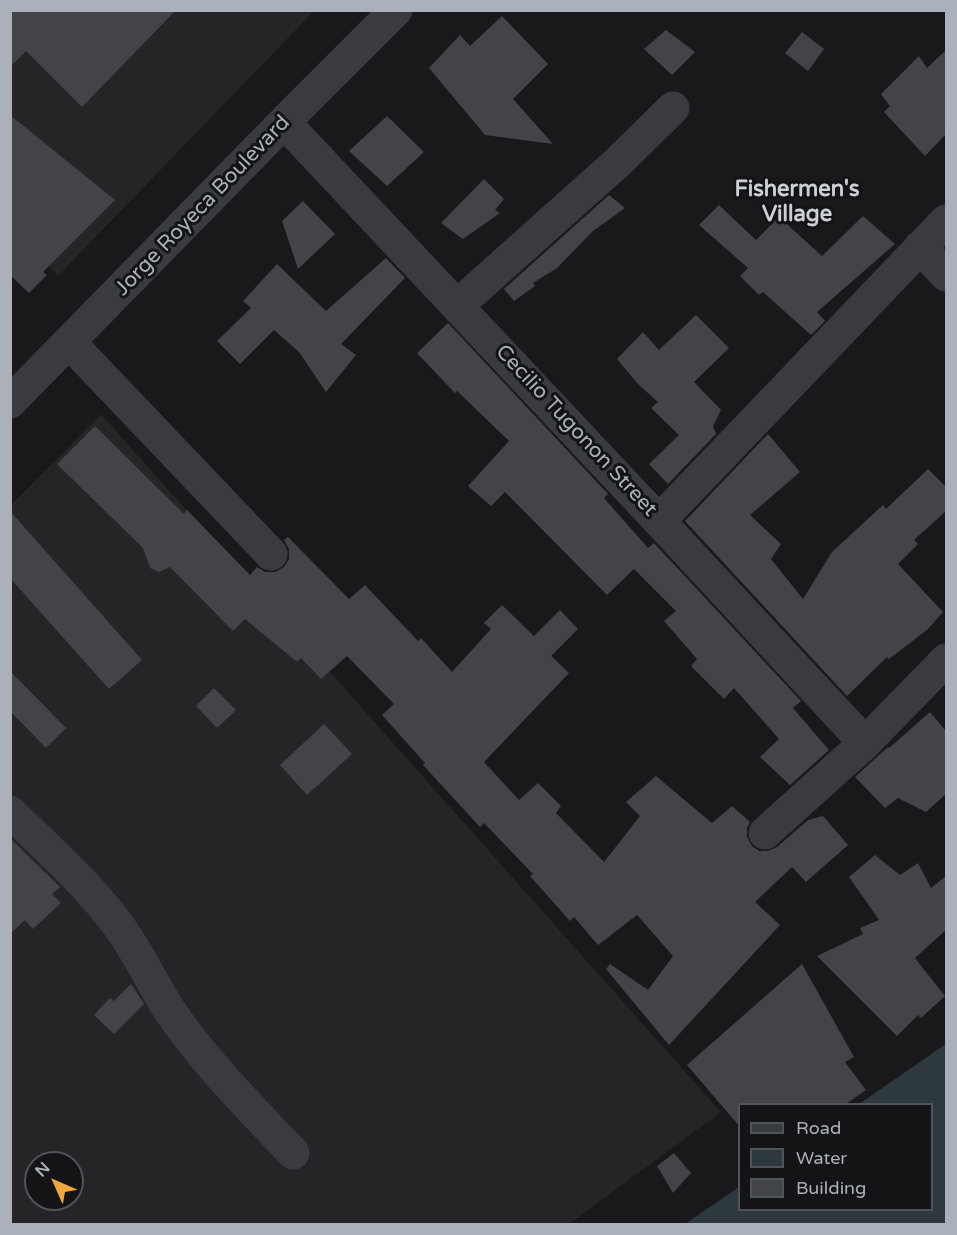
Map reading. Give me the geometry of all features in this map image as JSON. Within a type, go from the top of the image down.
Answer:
[{"type":"street","name":"Jorge Royeca Boulevard","points":[[10,402],[396,10]]},
{"type":"street","points":[[458,305],[618,162],[673,108]]},
{"type":"street","name":"Cecilio Tugonon Street","points":[[284,122],[458,305],[865,743]]},
{"type":"street","points":[[659,520],[946,221]]},
{"type":"street","points":[[920,247],[946,275]]},
{"type":"street","points":[[69,342],[271,554]]},
{"type":"street","points":[[765,833],[865,743],[946,660]]},
{"type":"street","points":[[10,812],[88,889],[116,921],[170,1011],[202,1052],[293,1153]]},
{"type":"shaded area","points":[[10,11],[314,11],[58,276],[11,229]]},
{"type":"shaded area","points":[[101,414],[721,1112],[569,1224],[11,1224],[11,505]]},
{"type":"water","points":[[946,1044],[946,1224],[685,1224],[738,1188],[738,1211],[933,1211],[933,1103],[860,1103]]},
{"type":"building","points":[[10,10],[176,10],[82,107],[26,51],[10,67]]},
{"type":"building","points":[[502,16],[548,64],[513,99],[553,144],[485,135],[429,68],[460,35],[470,46]]},
{"type":"building","points":[[666,30],[695,52],[672,75],[644,49]]},
{"type":"building","points":[[802,32],[824,49],[808,71],[785,53]]},
{"type":"building","points":[[946,50],[946,134],[925,156],[884,112],[890,106],[881,94],[919,56],[927,68]]},
{"type":"building","points":[[10,115],[115,200],[43,272],[47,275],[29,293],[10,275]]},
{"type":"building","points":[[387,116],[424,152],[387,186],[349,151]]},
{"type":"building","points":[[484,179],[504,199],[495,210],[500,213],[463,239],[441,223]]},
{"type":"building","points":[[609,195],[625,208],[593,231],[557,268],[533,283],[535,286],[514,301],[504,289]]},
{"type":"building","points":[[303,201],[335,234],[298,269],[282,221]]},
{"type":"building","points":[[719,205],[756,240],[779,217],[822,256],[863,216],[895,244],[817,312],[825,321],[811,335],[763,292],[759,295],[740,276],[748,268],[699,225]]},
{"type":"building","points":[[386,258],[405,278],[341,344],[356,355],[326,392],[299,352],[274,330],[240,364],[217,341],[251,308],[243,301],[277,264],[326,311]]},
{"type":"building","points":[[696,315],[729,348],[694,382],[721,410],[713,426],[716,434],[668,484],[649,464],[679,435],[651,408],[658,402],[638,384],[617,359],[643,332],[659,350]]},
{"type":"building","points":[[448,323],[608,494],[604,498],[648,548],[654,543],[801,701],[793,708],[829,750],[790,785],[760,757],[779,739],[734,688],[724,699],[691,666],[697,659],[664,621],[676,611],[634,569],[607,595],[505,492],[491,506],[468,486],[509,441],[457,391],[455,393],[417,353]]},
{"type":"building","points":[[95,426],[184,514],[187,510],[250,575],[257,567],[265,572],[275,572],[284,567],[289,559],[289,549],[284,540],[288,537],[349,599],[365,585],[418,641],[421,638],[452,672],[491,629],[484,623],[502,605],[534,636],[560,610],[578,629],[551,656],[569,673],[484,762],[519,800],[538,783],[561,806],[556,813],[604,862],[640,816],[626,802],[656,776],[712,823],[732,806],[750,822],[747,837],[752,846],[759,851],[768,851],[777,847],[808,820],[823,816],[848,845],[806,882],[792,867],[755,902],[780,925],[669,1045],[606,969],[610,964],[648,990],[673,956],[637,915],[598,945],[574,917],[570,921],[530,876],[533,874],[484,823],[480,827],[423,765],[425,763],[382,715],[394,704],[347,656],[321,679],[301,658],[297,662],[245,619],[233,631],[170,567],[159,572],[150,568],[143,548],[57,464]]},
{"type":"building","points":[[768,434],[800,472],[750,515],[781,544],[771,559],[803,599],[832,552],[883,505],[886,509],[928,469],[946,487],[946,511],[914,540],[918,544],[898,564],[943,612],[928,629],[889,659],[887,657],[847,696],[685,521]]},
{"type":"building","points":[[10,511],[142,660],[109,689],[10,578]]},
{"type":"building","points":[[10,671],[66,728],[46,748],[10,711]]},
{"type":"building","points":[[214,688],[236,710],[217,728],[196,706]]},
{"type":"building","points":[[930,712],[946,731],[946,794],[926,812],[898,798],[885,808],[855,777]]},
{"type":"building","points":[[324,724],[352,754],[307,795],[280,765]]},
{"type":"building","points":[[10,838],[60,887],[52,894],[61,903],[33,929],[25,920],[10,934]]},
{"type":"building","points":[[875,855],[900,875],[918,863],[931,888],[946,876],[946,930],[915,958],[945,996],[921,1018],[918,1015],[897,1036],[817,956],[863,934],[860,928],[879,920],[849,877]]},
{"type":"building","points":[[802,964],[854,1057],[845,1062],[866,1090],[847,1103],[738,1103],[738,1125],[687,1065]]},
{"type":"building","points":[[131,984],[144,1004],[114,1034],[94,1015],[110,998],[114,1001]]},
{"type":"building","points":[[674,1153],[691,1173],[673,1193],[657,1166]]},
{"type":"district","name":"Fishermen's Village","points":[[797,202]]}]
